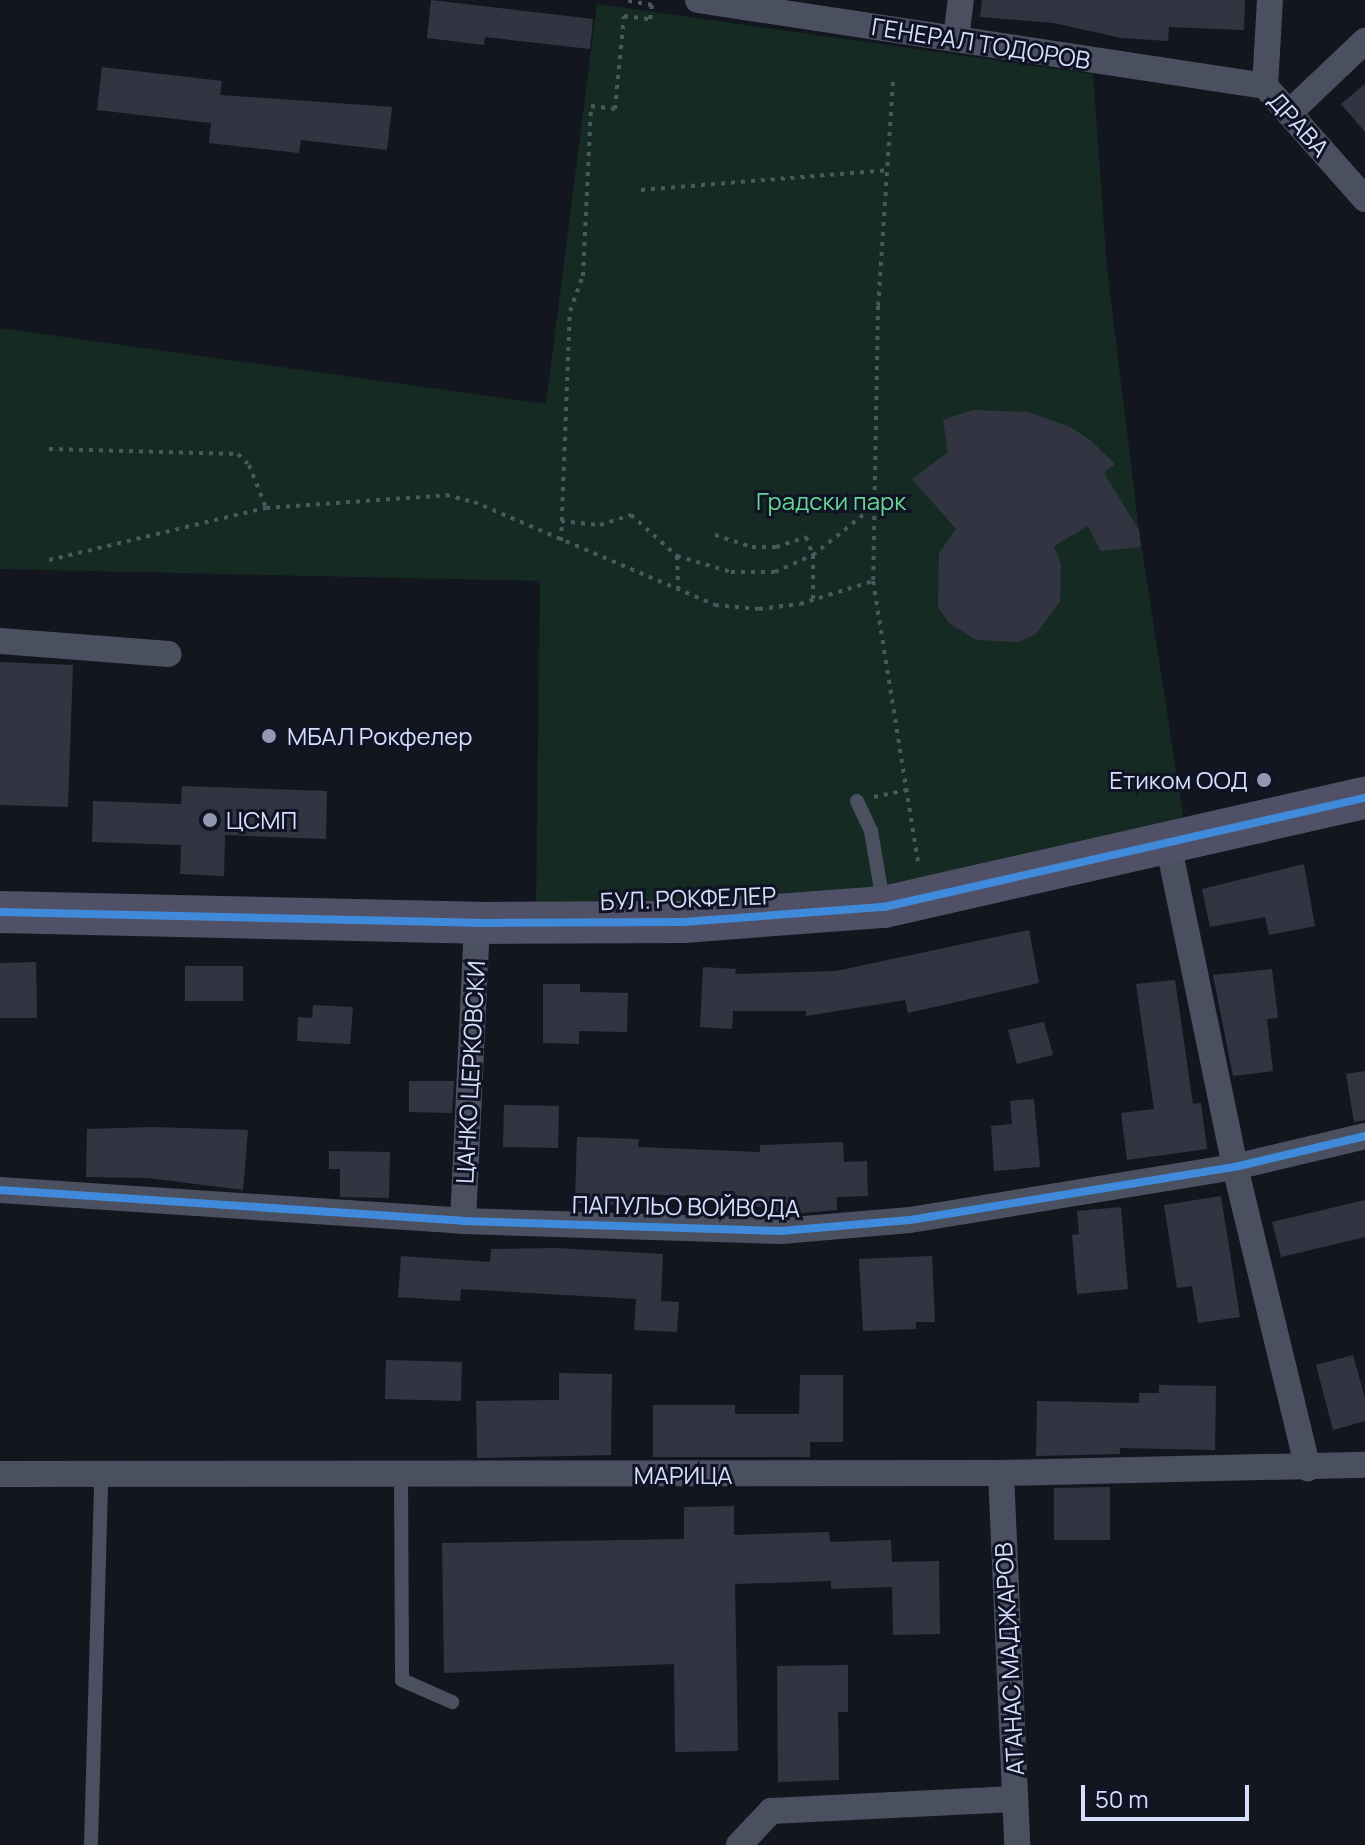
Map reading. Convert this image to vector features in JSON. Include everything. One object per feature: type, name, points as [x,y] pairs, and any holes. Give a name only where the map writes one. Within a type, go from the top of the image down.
[{"type":"main road","name":"БУЛ. РОКФЕЛЕР","points":[[0,912],[477,923],[683,922],[884,907],[1365,798]]},
{"type":"street","name":"ГЕНЕРАЛ ТОДОРОВ","points":[[698,0],[1265,86]]},
{"type":"street","points":[[956,39],[961,0]]},
{"type":"street","points":[[1265,86],[1270,0]]},
{"type":"street","points":[[1289,113],[1365,41]]},
{"type":"street","name":"ДРАВА","points":[[1265,86],[1365,199]]},
{"type":"street","points":[[0,641],[169,654]]},
{"type":"street","points":[[1168,843],[1235,1167],[1308,1468]]},
{"type":"street","name":"ЦАНКО ЦЕРКОВСКИ","points":[[463,1221],[477,923]]},
{"type":"street","name":"ПАПУЛЬО ВОЙВОДА","points":[[0,1190],[463,1221],[781,1231],[910,1220],[1235,1167],[1365,1136]]},
{"type":"street","name":"МАРИЦА","points":[[0,1474],[401,1476],[1001,1473],[1365,1465]]},
{"type":"street","name":"АТАНАС МАДЖАРОВ","points":[[1001,1473],[1017,1845]]},
{"type":"street","points":[[739,1845],[771,1811],[1015,1799]]},
{"type":"lane","points":[[857,801],[871,831],[884,907]]},
{"type":"lane","points":[[91,1845],[101,1476]]},
{"type":"lane","points":[[401,1476],[402,1680],[452,1702]]},
{"type":"path","points":[[561,541],[570,311],[583,276],[591,106],[615,109],[624,16],[650,19],[652,5],[625,0]]},
{"type":"path","points":[[893,82],[873,507],[873,581],[924,897]]},
{"type":"path","points":[[641,190],[887,170]]},
{"type":"path","points":[[49,449],[238,454],[249,465],[266,508]]},
{"type":"path","points":[[49,560],[266,508],[446,495],[474,502],[678,594],[715,605],[759,609],[813,600],[873,581]]},
{"type":"path","points":[[561,521],[600,525],[631,515],[677,556],[731,572],[775,572],[813,555],[873,507]]},
{"type":"path","points":[[715,535],[764,547],[806,537],[813,555],[813,600]]},
{"type":"path","points":[[677,556],[678,594]]},
{"type":"path","points":[[857,801],[906,790]]},
{"type":"green space","name":"Градски парк","points":[[597,4],[1093,74],[1107,268],[1139,530],[1184,823],[850,892],[536,908],[540,581],[0,569],[0,328],[546,404]]},
{"type":"building","points":[[431,0],[593,19],[590,49],[485,37],[484,45],[427,38]]},
{"type":"building","points":[[982,0],[1245,0],[1244,30],[1169,27],[1168,41],[1121,38],[1054,23],[980,17]]},
{"type":"building","points":[[102,67],[222,81],[220,95],[392,107],[387,150],[301,140],[299,153],[209,143],[211,123],[97,110]]},
{"type":"building","points":[[1365,84],[1365,132],[1341,104]]},
{"type":"building","points":[[973,410],[1028,412],[1070,427],[1090,440],[1115,464],[1104,473],[1139,530],[1141,547],[1101,551],[1088,526],[1054,546],[1061,564],[1060,602],[1035,635],[1018,642],[976,640],[949,623],[938,607],[939,553],[956,529],[912,479],[948,452],[943,420]]},
{"type":"building","points":[[0,662],[73,665],[68,807],[0,805]]},
{"type":"building","name":"ЦСМП","points":[[182,786],[327,791],[326,839],[225,835],[224,876],[180,874],[181,845],[92,842],[93,801],[181,804]]},
{"type":"building","points":[[1304,864],[1315,926],[1269,935],[1265,917],[1210,927],[1202,889]]},
{"type":"building","points":[[1029,930],[1039,983],[908,1013],[905,1000],[806,1016],[806,1011],[733,1011],[732,1029],[700,1027],[703,967],[736,969],[735,974],[836,971]]},
{"type":"building","points":[[36,962],[37,1018],[0,1018],[0,963]]},
{"type":"building","points":[[185,966],[243,966],[243,1001],[185,1001]]},
{"type":"building","points":[[1272,969],[1278,1018],[1267,1019],[1273,1071],[1233,1076],[1213,975]]},
{"type":"building","points":[[1175,980],[1193,1104],[1201,1103],[1207,1149],[1127,1160],[1121,1113],[1154,1109],[1136,984]]},
{"type":"building","points":[[543,984],[580,984],[580,992],[628,993],[627,1032],[579,1031],[579,1044],[543,1043]]},
{"type":"building","points":[[313,1005],[353,1007],[350,1044],[297,1041],[298,1017],[312,1018]]},
{"type":"building","points":[[1044,1022],[1053,1055],[1017,1064],[1008,1030]]},
{"type":"building","points":[[1365,1071],[1365,1120],[1354,1122],[1346,1074]]},
{"type":"building","points":[[409,1081],[454,1081],[452,1113],[409,1112]]},
{"type":"building","points":[[1034,1099],[1040,1167],[994,1171],[991,1126],[1012,1124],[1010,1101]]},
{"type":"building","points":[[504,1105],[559,1106],[558,1148],[503,1147]]},
{"type":"building","points":[[152,1127],[248,1130],[243,1190],[148,1178],[86,1177],[87,1129]]},
{"type":"building","points":[[577,1137],[639,1139],[638,1147],[760,1152],[760,1145],[843,1142],[844,1162],[867,1161],[868,1196],[837,1197],[837,1210],[781,1215],[762,1214],[762,1207],[716,1205],[716,1197],[636,1194],[636,1206],[575,1203]]},
{"type":"building","points":[[329,1151],[390,1152],[389,1198],[340,1197],[340,1169],[329,1169]]},
{"type":"building","points":[[1221,1196],[1240,1317],[1198,1323],[1192,1286],[1177,1288],[1164,1205]]},
{"type":"building","points":[[1365,1200],[1365,1237],[1281,1257],[1272,1222]]},
{"type":"building","points":[[1121,1207],[1128,1289],[1077,1294],[1072,1235],[1079,1234],[1077,1211]]},
{"type":"building","points":[[556,1248],[663,1254],[661,1301],[679,1302],[677,1332],[634,1330],[636,1299],[461,1289],[460,1301],[398,1297],[401,1256],[490,1262],[491,1249]]},
{"type":"building","points":[[932,1256],[935,1322],[916,1322],[916,1329],[863,1331],[859,1259]]},
{"type":"building","points":[[1353,1355],[1365,1398],[1365,1421],[1333,1430],[1316,1365]]},
{"type":"building","points":[[386,1360],[462,1362],[461,1401],[385,1399]]},
{"type":"building","points":[[559,1373],[612,1374],[611,1455],[477,1458],[476,1401],[559,1400]]},
{"type":"building","points":[[800,1375],[843,1375],[843,1442],[810,1442],[810,1457],[653,1457],[653,1405],[735,1405],[735,1414],[799,1414]]},
{"type":"building","points":[[1159,1385],[1216,1386],[1215,1450],[1120,1448],[1120,1454],[1036,1456],[1037,1401],[1139,1403],[1139,1393],[1159,1393]]},
{"type":"building","points":[[1110,1487],[1110,1540],[1054,1540],[1054,1488]]},
{"type":"building","points":[[734,1506],[734,1535],[829,1532],[830,1542],[891,1540],[892,1562],[939,1561],[940,1634],[893,1635],[892,1587],[831,1589],[831,1581],[735,1584],[738,1751],[675,1752],[674,1664],[444,1673],[442,1543],[684,1539],[684,1507]]},
{"type":"building","points":[[848,1665],[848,1712],[838,1712],[839,1780],[778,1782],[777,1666]]},
{"type":"cycle path","points":[[0,912],[477,923],[683,922],[884,907],[1365,798]]},
{"type":"cycle path","points":[[0,1190],[463,1221],[781,1231],[910,1220],[1235,1167],[1365,1136]]},
{"type":"place","name":"МБАЛ Рокфелер","points":[[269,736]]},
{"type":"place","name":"Етиком ООД","points":[[1264,780]]},
{"type":"place","name":"ЦСМП","points":[[210,820]]}]
